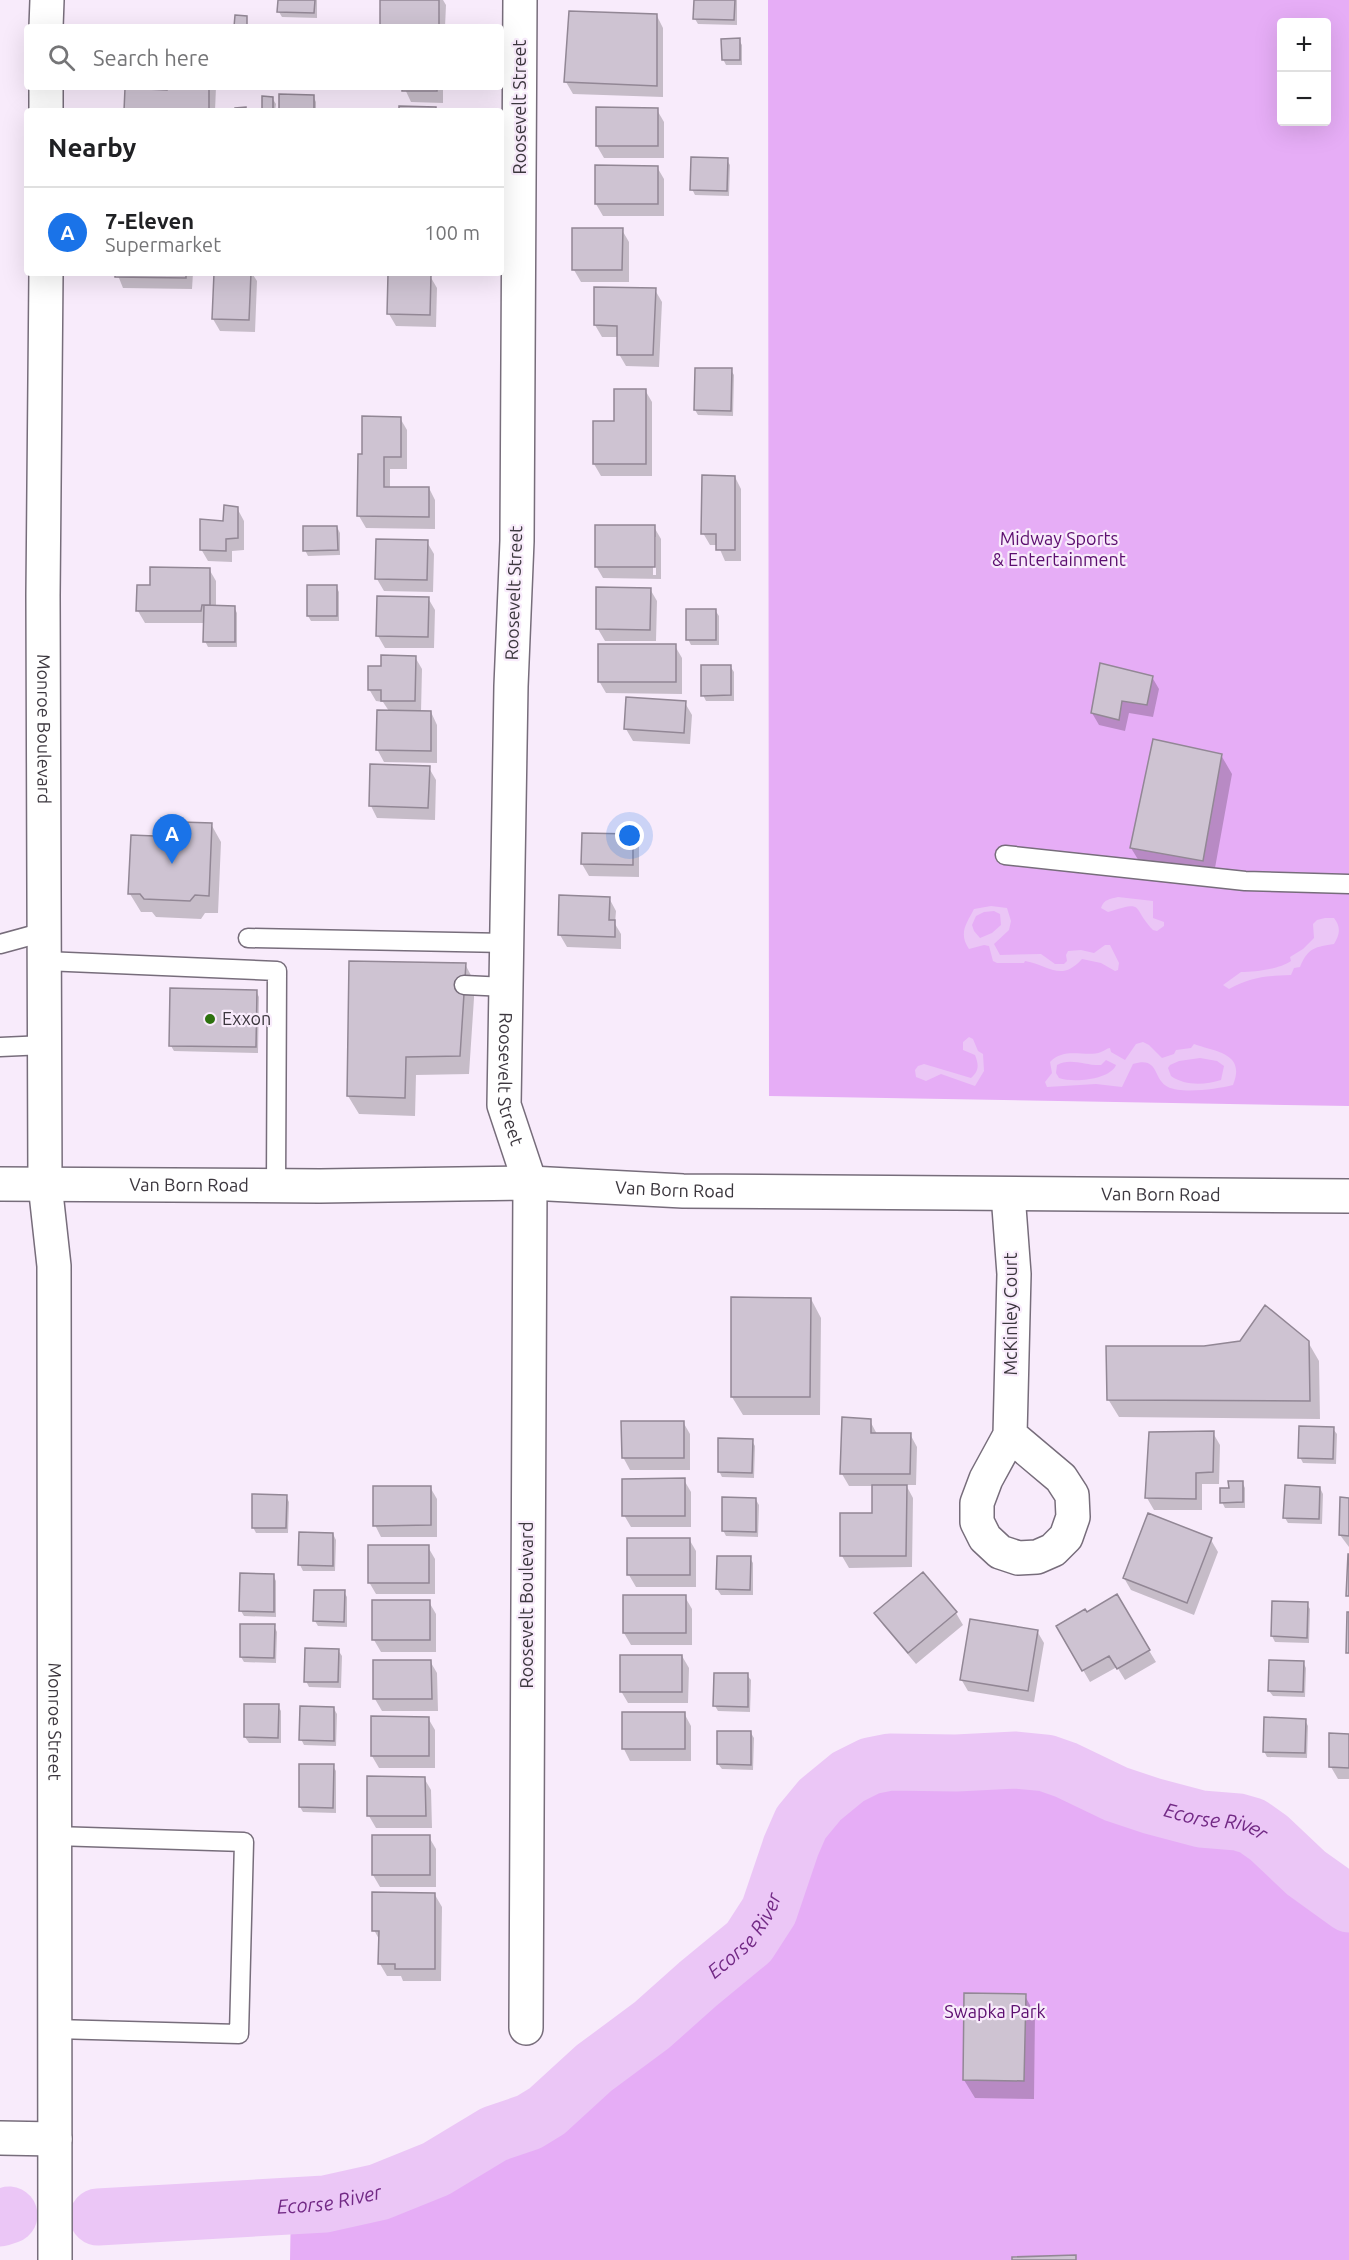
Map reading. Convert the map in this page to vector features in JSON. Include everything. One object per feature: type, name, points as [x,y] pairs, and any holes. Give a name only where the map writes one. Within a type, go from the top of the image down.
[{"type":"street","points":[[46,0],[46,24]]},
{"type":"street","name":"Roosevelt Street","points":[[520,0],[517,541],[511,686],[504,1105],[530,1183]]},
{"type":"street","points":[[46,90],[46,108]]},
{"type":"street","name":"Monroe Boulevard","points":[[45,276],[43,595],[45,1184]]},
{"type":"street","name":"Van Born Road","points":[[0,1184],[276,1186],[530,1183],[683,1191],[1349,1196]]},
{"type":"street","name":"Roosevelt Boulevard","points":[[526,2028],[530,1183]]},
{"type":"street","name":"Monroe Street","points":[[45,1184],[54,1266],[55,2260]]},
{"type":"street","name":"McKinley Court","points":[[1008,1194],[1014,1274],[1010,1435]]},
{"type":"street","points":[[0,2138],[56,2139]]},
{"type":"lane","points":[[1005,855],[1245,881],[1349,884]]},
{"type":"lane","points":[[248,938],[506,943]]},
{"type":"lane","points":[[0,944],[45,946],[277,971],[276,1186]]},
{"type":"lane","points":[[464,985],[506,987]]},
{"type":"lane","points":[[0,1047],[45,1045]]},
{"type":"lane","points":[[55,1836],[244,1842],[240,2034],[55,2029]]},
{"type":"green space","name":"Midway Sports & Entertainment","points":[[768,0],[1349,0],[1349,1106],[769,1096]]},
{"type":"green space","name":"Swapka Park","points":[[1016,1760],[1046,1763],[1116,1794],[1152,1806],[1201,1819],[1238,1822],[1252,1826],[1269,1838],[1306,1873],[1349,1904],[1349,2260],[290,2260],[291,2206],[325,2204],[379,2192],[436,2169],[494,2134],[529,2122],[547,2111],[594,2068],[652,2025],[749,1942],[769,1911],[801,1823],[820,1800],[848,1777],[870,1766],[890,1762],[955,1763]]},
{"type":"shaded area","points":[[1118,897],[1153,901],[1153,918],[1164,922],[1164,926],[1157,931],[1153,930],[1133,906],[1108,912],[1101,908],[1106,901]]},
{"type":"shaded area","points":[[991,906],[1007,908],[1011,921],[1009,930],[994,944],[1000,955],[1041,954],[1055,964],[1064,964],[1067,961],[1068,951],[1081,950],[1094,953],[1105,945],[1110,945],[1119,963],[1118,970],[1115,971],[1101,963],[1082,959],[1075,966],[1062,971],[1055,971],[1025,961],[1024,963],[997,963],[993,961],[989,946],[969,949],[966,943],[965,928],[974,909]],"holes":[[[994,911],[1000,914],[1001,925],[992,933],[980,938],[972,925],[976,916]]]},
{"type":"shaded area","points":[[1325,918],[1334,918],[1338,924],[1338,934],[1334,944],[1313,949],[1306,955],[1300,967],[1294,968],[1291,975],[1259,978],[1229,989],[1223,985],[1241,972],[1274,968],[1291,961],[1290,957],[1314,938],[1313,924]]},
{"type":"shaded area","points":[[969,1037],[973,1039],[978,1051],[983,1054],[984,1071],[975,1086],[941,1074],[926,1081],[916,1077],[915,1070],[924,1064],[971,1078],[976,1073],[978,1065],[975,1055],[963,1050],[963,1042]]},
{"type":"shaded area","points":[[1143,1042],[1149,1045],[1162,1058],[1174,1054],[1176,1050],[1191,1048],[1194,1044],[1219,1052],[1232,1060],[1235,1066],[1236,1074],[1233,1085],[1200,1090],[1174,1089],[1163,1083],[1152,1066],[1142,1062],[1133,1064],[1122,1087],[1096,1084],[1047,1087],[1045,1082],[1052,1073],[1050,1062],[1056,1057],[1069,1053],[1101,1052],[1110,1048],[1111,1052],[1125,1060],[1136,1044]],"holes":[[[1200,1058],[1217,1061],[1224,1066],[1221,1080],[1195,1084],[1182,1082],[1171,1076],[1168,1068],[1170,1065],[1179,1061]],[[1106,1060],[1116,1065],[1107,1074],[1099,1077],[1082,1080],[1065,1079],[1059,1078],[1056,1073],[1057,1065],[1062,1063],[1101,1065]]]},
{"type":"building","points":[[278,0],[315,0],[314,13],[277,12]]},
{"type":"building","points":[[380,0],[439,0],[439,24],[380,24]]},
{"type":"building","points":[[694,0],[735,0],[734,20],[693,19]]},
{"type":"building","points":[[569,11],[657,14],[657,86],[564,82]]},
{"type":"building","points":[[235,15],[247,16],[247,24],[234,24]]},
{"type":"building","points":[[740,38],[740,60],[722,60],[721,39]]},
{"type":"building","points":[[125,90],[209,90],[209,108],[124,108]]},
{"type":"building","points":[[402,90],[437,90],[437,91]]},
{"type":"building","points":[[279,94],[314,95],[314,108],[279,108]]},
{"type":"building","points":[[262,96],[273,97],[273,108],[262,108]]},
{"type":"building","points":[[399,106],[436,107],[436,108],[399,108]]},
{"type":"building","points":[[596,107],[658,108],[658,146],[596,146]]},
{"type":"building","points":[[691,157],[728,158],[727,191],[690,190]]},
{"type":"building","points":[[595,165],[658,166],[658,204],[595,204]]},
{"type":"building","points":[[572,228],[623,228],[622,270],[572,270]]},
{"type":"building","points":[[186,276],[186,278],[115,277]]},
{"type":"building","points":[[214,276],[251,276],[249,320],[212,319]]},
{"type":"building","points":[[388,276],[431,276],[430,315],[387,314]]},
{"type":"building","points":[[594,287],[656,288],[653,355],[617,355],[617,326],[594,325]]},
{"type":"building","points":[[695,368],[732,368],[731,411],[694,410]]},
{"type":"building","points":[[614,389],[646,389],[646,464],[593,464],[593,421],[614,421]]},
{"type":"building","points":[[362,416],[401,417],[401,457],[384,457],[384,487],[429,487],[429,517],[357,516],[358,454],[362,454]]},
{"type":"building","points":[[702,475],[735,476],[735,550],[716,550],[716,534],[701,534]]},
{"type":"building","points":[[224,505],[238,507],[238,538],[226,539],[226,551],[200,550],[200,519],[223,521]]},
{"type":"building","points":[[595,525],[655,525],[655,567],[595,567]]},
{"type":"building","points":[[303,526],[337,526],[338,550],[303,551]]},
{"type":"building","points":[[376,539],[428,540],[427,580],[375,579]]},
{"type":"building","points":[[150,567],[210,568],[210,605],[202,605],[201,611],[136,611],[137,585],[150,585]]},
{"type":"building","points":[[307,585],[337,585],[337,616],[307,616]]},
{"type":"building","points":[[596,587],[651,588],[650,630],[596,629]]},
{"type":"building","points":[[377,596],[429,597],[428,637],[376,636]]},
{"type":"building","points":[[204,605],[235,606],[235,642],[203,642]]},
{"type":"building","points":[[686,609],[716,609],[716,640],[686,640]]},
{"type":"building","points":[[598,644],[676,644],[676,682],[598,682]]},
{"type":"building","points":[[381,655],[416,656],[415,701],[381,701],[381,690],[368,690],[368,666],[381,666]]},
{"type":"building","points":[[1100,663],[1153,676],[1147,705],[1122,701],[1119,720],[1091,713]]},
{"type":"building","points":[[701,665],[731,665],[731,695],[701,696]]},
{"type":"building","points":[[626,697],[686,701],[684,733],[624,729]]},
{"type":"building","points":[[377,710],[431,711],[431,751],[376,750]]},
{"type":"building","points":[[1153,739],[1222,754],[1203,861],[1130,848]]},
{"type":"building","points":[[370,764],[430,766],[428,808],[369,806]]},
{"type":"building","points":[[181,822],[212,823],[209,896],[195,895],[190,901],[144,899],[140,894],[128,894],[131,835],[180,837]]},
{"type":"building","points":[[582,833],[633,834],[633,865],[581,864]]},
{"type":"building","points":[[559,895],[610,897],[609,920],[615,920],[615,937],[558,935]]},
{"type":"building","points":[[349,961],[466,963],[460,1056],[406,1057],[405,1098],[347,1096]]},
{"type":"building","points":[[170,988],[257,990],[256,1047],[169,1046]]},
{"type":"building","points":[[731,1297],[811,1298],[810,1397],[731,1397]]},
{"type":"building","points":[[1265,1305],[1309,1341],[1310,1401],[1107,1400],[1106,1346],[1204,1346],[1240,1341]]},
{"type":"building","points":[[842,1417],[871,1419],[871,1433],[911,1433],[910,1474],[840,1474]]},
{"type":"building","points":[[621,1421],[684,1421],[684,1458],[622,1458]]},
{"type":"building","points":[[1299,1426],[1334,1427],[1333,1459],[1298,1458]]},
{"type":"building","points":[[1214,1431],[1213,1472],[1196,1473],[1196,1499],[1145,1498],[1149,1432]]},
{"type":"building","points":[[718,1438],[753,1439],[752,1473],[718,1472]]},
{"type":"building","points":[[685,1478],[685,1516],[622,1516],[622,1479]]},
{"type":"building","points":[[1228,1481],[1243,1481],[1243,1502],[1220,1503],[1220,1488],[1229,1488]]},
{"type":"building","points":[[872,1485],[907,1485],[906,1556],[840,1556],[840,1513],[872,1513]]},
{"type":"building","points":[[1285,1485],[1320,1487],[1319,1519],[1283,1518]]},
{"type":"building","points":[[373,1486],[431,1486],[431,1525],[373,1526]]},
{"type":"building","points":[[252,1494],[287,1495],[286,1528],[252,1528]]},
{"type":"building","points":[[722,1497],[756,1498],[756,1532],[722,1531]]},
{"type":"building","points":[[1340,1497],[1349,1498],[1349,1536],[1339,1535]]},
{"type":"building","points":[[1148,1513],[1212,1538],[1187,1603],[1123,1578]]},
{"type":"building","points":[[299,1532],[333,1533],[333,1566],[298,1565]]},
{"type":"building","points":[[627,1538],[690,1538],[690,1575],[627,1575]]},
{"type":"building","points":[[368,1545],[429,1545],[429,1583],[368,1583]]},
{"type":"building","points":[[1348,1554],[1349,1596],[1346,1596]]},
{"type":"building","points":[[717,1556],[751,1556],[750,1590],[716,1589]]},
{"type":"building","points":[[923,1572],[957,1612],[908,1653],[874,1613]]},
{"type":"building","points":[[240,1573],[274,1574],[274,1612],[239,1611]]},
{"type":"building","points":[[314,1590],[345,1590],[344,1622],[313,1621]]},
{"type":"building","points":[[1117,1594],[1150,1650],[1117,1669],[1109,1656],[1082,1671],[1056,1626],[1085,1609],[1087,1612]]},
{"type":"building","points":[[623,1595],[686,1595],[686,1633],[623,1633]]},
{"type":"building","points":[[372,1600],[430,1600],[430,1640],[372,1640]]},
{"type":"building","points":[[1272,1601],[1308,1602],[1307,1638],[1271,1636]]},
{"type":"building","points":[[1347,1612],[1349,1612],[1349,1653],[1346,1653]]},
{"type":"building","points":[[970,1619],[1038,1630],[1028,1691],[960,1680]]},
{"type":"building","points":[[240,1624],[275,1624],[274,1658],[240,1657]]},
{"type":"building","points":[[305,1648],[339,1649],[338,1682],[304,1682]]},
{"type":"building","points":[[620,1655],[682,1655],[682,1692],[620,1692]]},
{"type":"building","points":[[373,1660],[431,1660],[432,1699],[373,1699]]},
{"type":"building","points":[[1269,1660],[1304,1661],[1303,1692],[1268,1691]]},
{"type":"building","points":[[714,1673],[748,1673],[748,1707],[713,1706]]},
{"type":"building","points":[[244,1704],[279,1704],[278,1738],[244,1737]]},
{"type":"building","points":[[300,1706],[334,1707],[334,1741],[299,1740]]},
{"type":"building","points":[[622,1712],[685,1712],[685,1749],[622,1749]]},
{"type":"building","points":[[371,1716],[429,1717],[429,1756],[371,1756]]},
{"type":"building","points":[[1264,1717],[1306,1719],[1305,1753],[1263,1752]]},
{"type":"building","points":[[717,1731],[751,1731],[751,1765],[717,1764]]},
{"type":"building","points":[[1329,1733],[1349,1734],[1349,1768],[1329,1767]]},
{"type":"building","points":[[299,1764],[334,1764],[333,1808],[299,1807]]},
{"type":"building","points":[[367,1776],[425,1777],[426,1816],[367,1816]]},
{"type":"building","points":[[372,1835],[430,1835],[430,1875],[372,1875]]},
{"type":"building","points":[[372,1892],[435,1893],[435,1969],[395,1969],[395,1964],[378,1964],[379,1931],[372,1931]]},
{"type":"building","points":[[964,1993],[1026,1994],[1024,2081],[963,2080]]},
{"type":"building","points":[[1076,2255],[1076,2260],[1012,2260],[1012,2257]]},
{"type":"waterway","name":"Ecorse River","points":[[98,2217],[325,2204],[379,2192],[436,2169],[494,2134],[529,2122],[547,2111],[594,2068],[652,2025],[749,1942],[769,1911],[801,1823],[820,1800],[848,1777],[870,1766],[890,1762],[956,1763],[1016,1760],[1046,1763],[1116,1794],[1152,1806],[1201,1819],[1238,1822],[1252,1826],[1269,1838],[1306,1873],[1349,1904]]},
{"type":"waterway","name":"Ecorse River","points":[[0,2218],[9,2215]]},
{"type":"place","name":"7-Eleven","points":[[172,864]]},
{"type":"place","name":"Exxon","points":[[210,1019]]}]
